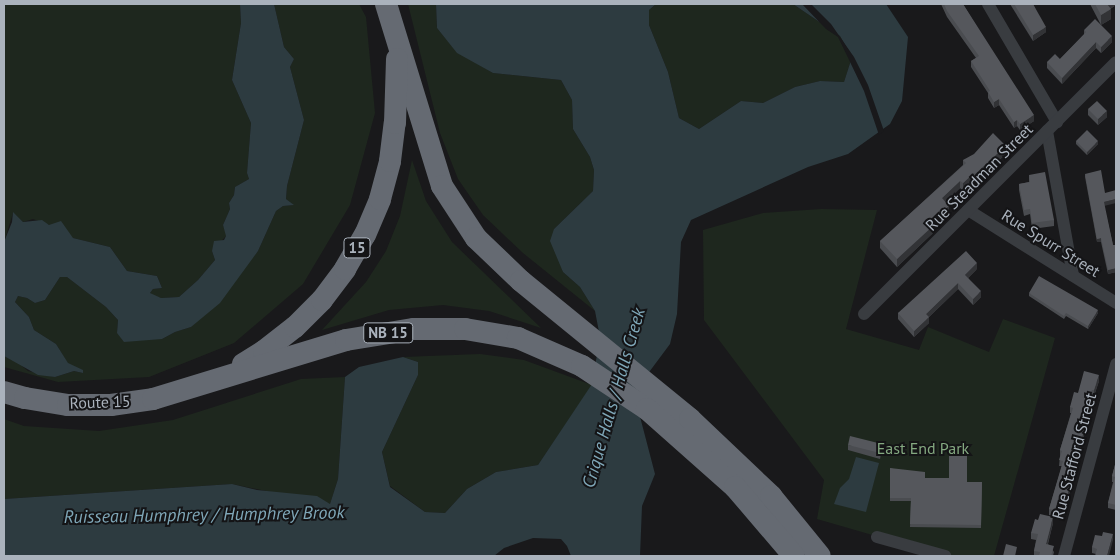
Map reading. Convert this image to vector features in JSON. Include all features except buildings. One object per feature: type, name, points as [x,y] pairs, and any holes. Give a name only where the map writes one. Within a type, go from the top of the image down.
[{"type":"highway","name":"NB 15","points":[[386,4],[398,37],[423,131],[442,186],[476,238],[521,281],[591,338],[735,486],[794,556]]},
{"type":"highway","name":"15","points":[[195,387],[231,372],[272,346],[295,327],[322,300],[346,269],[372,217],[390,162],[396,123],[398,37]]},
{"type":"highway","name":"NB 15","points":[[195,387],[346,340],[414,329],[465,329],[518,338],[582,366],[690,419],[771,496],[820,556]]},
{"type":"highway","name":"Route 15","points":[[4,392],[25,398],[68,405],[111,405],[153,399],[195,387]]},
{"type":"street","points":[[988,4],[1057,122]]},
{"type":"street","name":"Rue Steadman Street","points":[[864,314],[1116,62]]},
{"type":"street","points":[[1047,132],[1073,276]]},
{"type":"street","name":"Rue Spurr Street","points":[[968,210],[1116,303]]},
{"type":"street","name":"Rue Stafford Street","points":[[1064,556],[1116,364]]},
{"type":"street","points":[[877,537],[945,556]]},
{"type":"green space","points":[[4,4],[240,4],[241,23],[232,80],[251,123],[247,173],[249,179],[235,187],[234,195],[229,203],[230,209],[223,225],[227,235],[212,251],[215,260],[198,280],[179,297],[161,298],[153,296],[150,293],[153,289],[162,288],[157,276],[127,271],[110,247],[73,238],[33,219],[23,222],[13,213],[4,242]]},
{"type":"green space","points":[[274,4],[359,4],[366,17],[375,113],[350,205],[303,284],[234,343],[149,377],[58,382],[4,367],[4,356],[17,362],[28,371],[55,377],[74,371],[83,373],[82,370],[68,364],[56,344],[34,330],[29,317],[15,302],[18,296],[27,298],[35,303],[45,300],[60,277],[67,277],[106,307],[118,320],[117,333],[162,339],[191,327],[258,251],[276,211],[283,206],[293,205],[286,199],[287,186],[304,120],[290,67],[294,59],[284,47]]},
{"type":"green space","points":[[408,4],[436,4],[437,28],[457,52],[493,73],[561,80],[572,100],[573,129],[590,157],[594,170],[593,191],[554,229],[563,272],[580,287],[595,311],[523,253],[483,215],[458,179],[440,133]]},
{"type":"green space","points":[[656,4],[793,4],[840,36],[852,57],[844,82],[820,81],[795,87],[763,103],[741,101],[699,129],[679,118],[668,72],[649,25],[649,10]]},
{"type":"green space","points":[[412,160],[426,201],[452,242],[541,328],[489,311],[443,305],[389,310],[322,330],[366,282],[386,251],[400,216]]},
{"type":"green space","name":"East End Park","points":[[821,209],[877,210],[846,329],[919,350],[928,327],[989,352],[1003,319],[1055,338],[994,556],[945,556],[817,519],[824,480],[704,320],[703,230],[763,213]]},
{"type":"green space","points":[[480,354],[524,360],[592,385],[538,465],[496,472],[467,489],[445,513],[425,512],[390,486],[382,452],[418,375],[418,362],[403,357]]},
{"type":"green space","points":[[345,377],[338,479],[330,504],[232,484],[4,499],[4,419],[24,426],[99,431],[173,420],[301,379]]},
{"type":"water","points":[[240,4],[274,4],[284,47],[294,59],[290,67],[304,120],[287,186],[286,199],[294,205],[283,206],[276,211],[258,251],[220,303],[191,327],[162,339],[124,342],[117,333],[118,320],[106,307],[67,277],[60,277],[45,300],[35,303],[27,298],[18,296],[15,302],[29,317],[34,330],[56,344],[68,363],[83,370],[83,373],[74,371],[55,377],[38,375],[4,356],[4,242],[12,222],[13,212],[23,222],[42,220],[49,225],[61,221],[73,238],[110,247],[127,271],[157,276],[162,288],[153,289],[150,293],[161,298],[179,297],[198,280],[215,260],[212,251],[214,241],[224,240],[226,236],[223,225],[230,209],[229,203],[234,195],[235,187],[249,179],[247,173],[251,123],[232,80],[241,23]]},
{"type":"water","points":[[436,4],[656,4],[649,10],[649,25],[668,72],[679,118],[699,129],[741,101],[763,103],[795,87],[820,81],[844,82],[852,57],[840,36],[793,4],[886,4],[908,37],[902,101],[890,124],[848,154],[808,167],[691,220],[681,242],[677,314],[670,344],[638,387],[638,409],[655,474],[642,506],[640,556],[571,556],[567,546],[561,539],[533,538],[504,548],[494,556],[4,556],[4,499],[232,484],[257,490],[317,496],[330,504],[338,479],[345,377],[359,367],[403,357],[418,362],[418,375],[382,452],[390,487],[425,512],[445,513],[467,489],[496,472],[538,465],[592,384],[600,337],[595,311],[580,287],[563,272],[550,241],[554,229],[593,191],[594,170],[590,157],[573,129],[572,100],[561,80],[493,73],[457,53],[437,28]]},
{"type":"water","points":[[856,457],[879,463],[866,512],[834,504],[840,488],[849,479]]},
{"type":"pier","points":[[802,4],[811,4],[831,24],[854,57],[868,85],[884,131],[879,135],[864,91],[838,37],[826,29]]},
{"type":"water label","name":"Crique Halls / Halls Creek","points":[[614,398]]},
{"type":"water label","name":"Ruisseau Humphrey / Humphrey Brook","points":[[204,515]]}]
